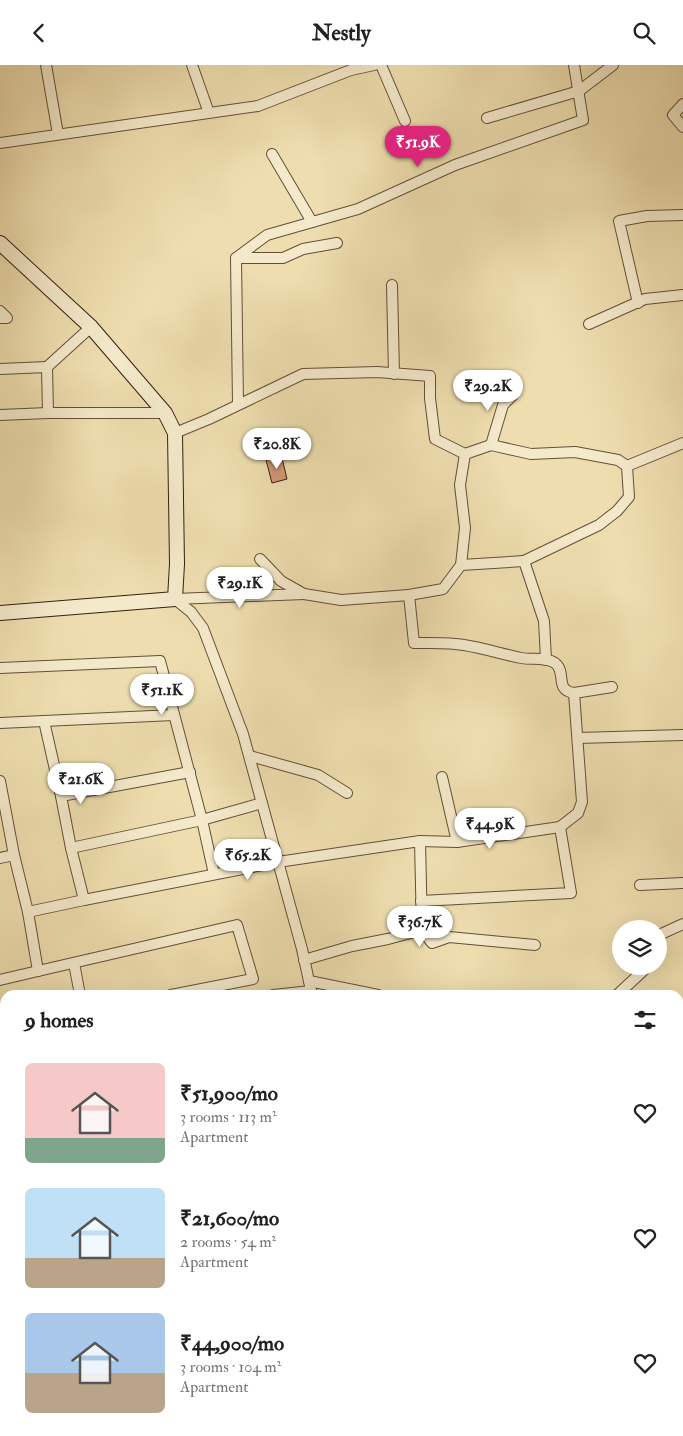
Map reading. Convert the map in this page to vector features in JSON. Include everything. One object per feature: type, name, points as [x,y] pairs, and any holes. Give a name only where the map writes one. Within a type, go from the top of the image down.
[{"type":"street","points":[[46,65],[58,134]]},
{"type":"street","points":[[192,65],[209,113]]},
{"type":"street","points":[[0,143],[258,106],[350,68],[374,65]]},
{"type":"street","points":[[381,65],[405,121]]},
{"type":"street","points":[[236,258],[267,235],[358,209],[456,165],[583,121],[574,65]]},
{"type":"street","points":[[487,118],[579,91],[613,65]]},
{"type":"street","points":[[683,105],[673,115],[683,127]]},
{"type":"street","points":[[272,154],[312,222]]},
{"type":"street","points":[[638,303],[619,221],[683,215]]},
{"type":"street","points":[[0,243],[91,327],[165,413],[175,433],[175,599]]},
{"type":"street","points":[[236,258],[283,258],[303,249],[337,243]]},
{"type":"street","points":[[236,258],[238,404]]},
{"type":"street","points":[[392,285],[394,374]]},
{"type":"street","points":[[589,324],[645,299],[683,295]]},
{"type":"street","points":[[0,311],[7,318],[0,318]]},
{"type":"street","points":[[0,369],[47,367],[91,327]]},
{"type":"street","points":[[47,367],[48,413]]},
{"type":"street","points":[[175,433],[209,419],[303,374],[377,372],[430,376],[430,398],[436,439],[465,454],[491,445],[531,454],[575,453],[618,460],[627,466]]},
{"type":"street","points":[[491,445],[504,405],[513,395]]},
{"type":"street","points":[[0,415],[165,413]]},
{"type":"street","points":[[627,466],[683,443]]},
{"type":"street","points":[[0,613],[175,599],[304,594],[341,600],[409,595],[443,589],[461,565],[464,528],[460,485],[465,454]]},
{"type":"street","points":[[461,565],[524,561],[599,525],[617,511],[629,497],[627,466]]},
{"type":"street","points":[[260,559],[281,581],[304,594]]},
{"type":"street","points":[[524,561],[544,621],[546,660]]},
{"type":"street","points":[[409,595],[414,643],[464,645],[523,658],[546,660],[558,667],[565,689],[569,692],[574,693],[612,687]]},
{"type":"street","points":[[175,599],[191,612],[203,628],[244,734],[311,989]]},
{"type":"street","points":[[0,668],[160,661],[190,772],[214,875]]},
{"type":"street","points":[[28,913],[84,900],[278,862],[420,841],[457,843],[560,827],[578,813],[582,802],[574,693]]},
{"type":"street","points":[[0,723],[174,715]]},
{"type":"street","points":[[44,721],[84,900]]},
{"type":"street","points":[[578,738],[683,735]]},
{"type":"street","points":[[250,756],[318,775],[348,793]]},
{"type":"street","points":[[61,796],[190,772]]},
{"type":"street","points":[[442,777],[457,843]]},
{"type":"street","points":[[0,781],[2,800],[28,913],[38,971]]},
{"type":"street","points":[[71,848],[202,820],[262,803]]},
{"type":"street","points":[[421,901],[570,893],[560,827]]},
{"type":"street","points":[[420,841],[422,930],[432,943],[449,937],[535,945]]},
{"type":"street","points":[[0,858],[14,855]]},
{"type":"street","points":[[640,885],[683,883]]},
{"type":"street","points":[[667,931],[683,924]]},
{"type":"street","points":[[0,980],[237,925],[253,979],[197,990]]},
{"type":"street","points":[[304,960],[352,946],[422,930]]},
{"type":"street","points":[[74,963],[79,990]]},
{"type":"street","points":[[622,990],[639,975]]},
{"type":"building","points":[[277,457],[278,459],[282,458],[287,479],[272,483],[266,460]]}]
